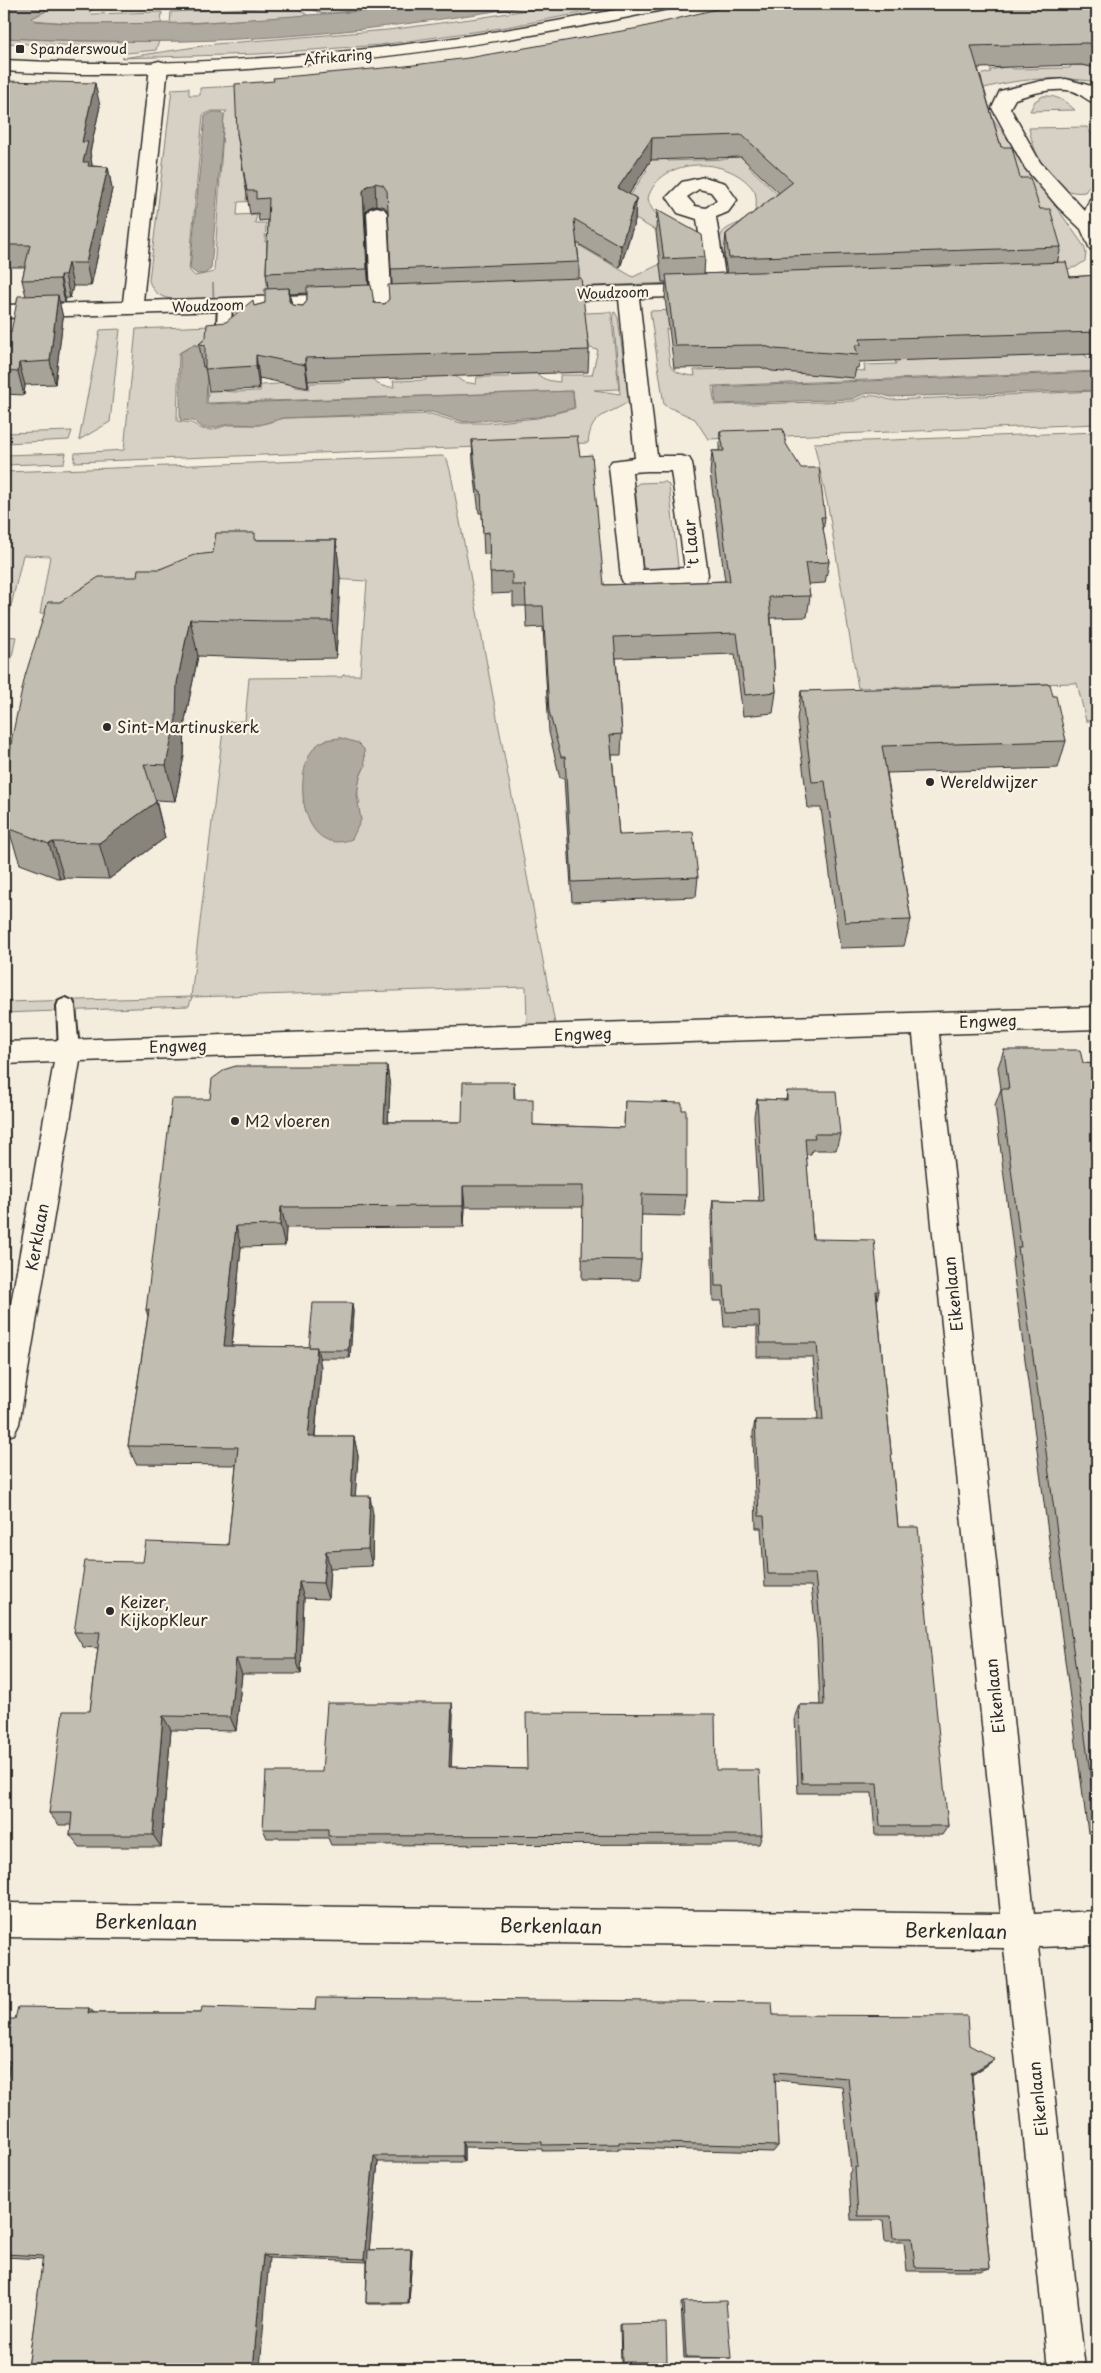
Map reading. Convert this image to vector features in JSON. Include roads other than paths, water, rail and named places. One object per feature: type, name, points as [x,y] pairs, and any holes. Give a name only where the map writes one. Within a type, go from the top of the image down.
[{"type":"street","name":"Afrikaring","points":[[4,66],[159,67],[296,60],[427,48],[528,32],[668,4]]},
{"type":"street","points":[[132,309],[159,67]]},
{"type":"street","points":[[1094,236],[1032,164],[1001,108],[1007,95],[1048,84],[1074,87],[1092,92],[1097,98]]},
{"type":"street","points":[[1094,236],[1097,203]]},
{"type":"street","points":[[377,213],[381,307]]},
{"type":"street","name":"Woudzoom","points":[[529,295],[726,289],[706,214]]},
{"type":"street","points":[[628,292],[647,464]]},
{"type":"street","name":"Woudzoom","points":[[4,312],[225,305],[302,310],[381,307],[450,298]]},
{"type":"street","name":"'t Laar","points":[[647,464],[681,464],[697,575],[632,578],[620,466],[647,464]]},
{"type":"street","name":"Engweg","points":[[4,1053],[1097,1018]]},
{"type":"street","name":"Eikenlaan","points":[[925,1023],[1019,1931],[1068,2369]]},
{"type":"street","name":"Kerklaan","points":[[4,1424],[69,1050]]},
{"type":"street","name":"Berkenlaan","points":[[4,1920],[1019,1931],[1097,1928]]},
{"type":"lane","points":[[224,326],[225,305]]},
{"type":"lane","points":[[66,1006],[69,1050]]},
{"type":"place","name":"Spanderswoud","points":[[20,49]]},
{"type":"place","name":"Sint-Martinuskerk","points":[[107,727]]},
{"type":"place","name":"Wereldwijzer","points":[[930,782]]},
{"type":"place","name":"M2 vloeren","points":[[235,1121]]},
{"type":"place","name":"Keizer, KijkopKleur","points":[[110,1611]]}]
